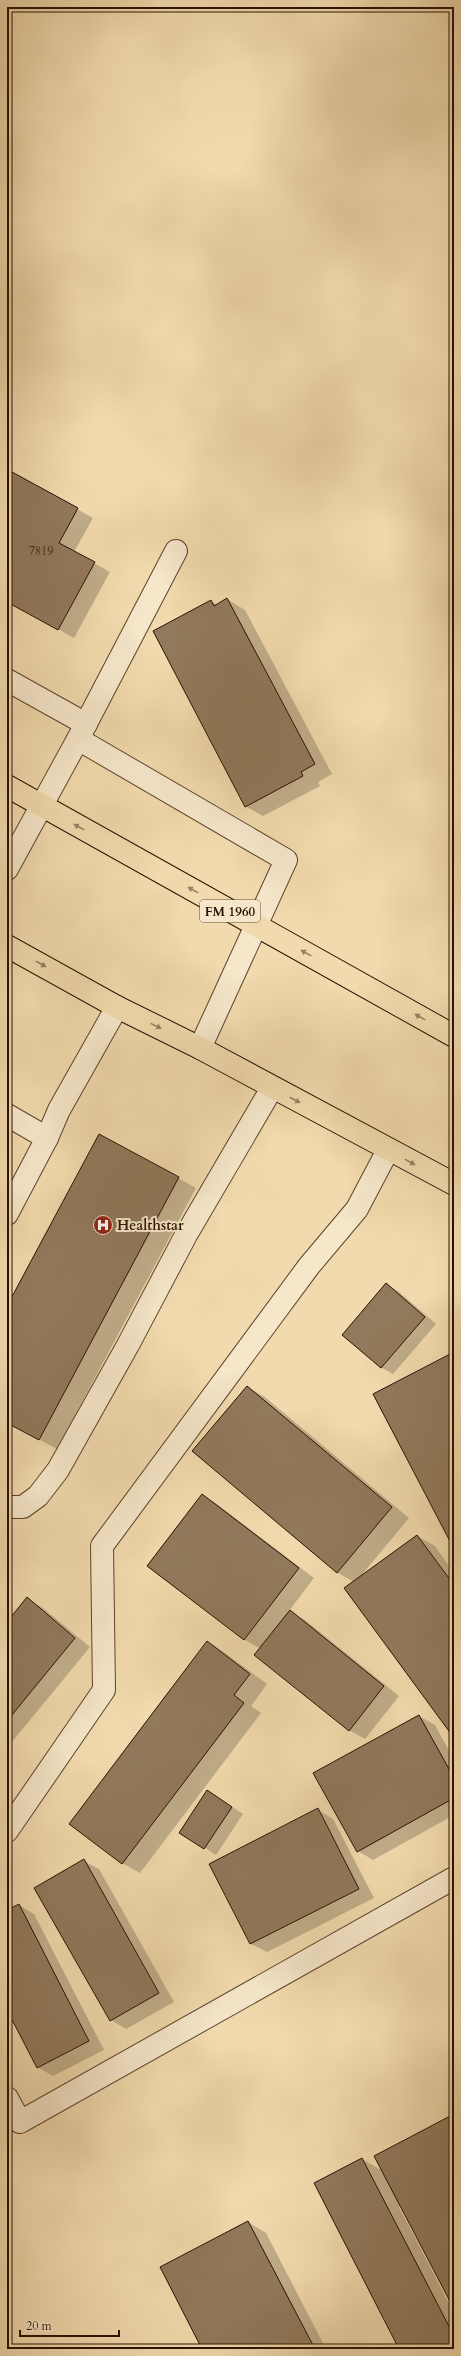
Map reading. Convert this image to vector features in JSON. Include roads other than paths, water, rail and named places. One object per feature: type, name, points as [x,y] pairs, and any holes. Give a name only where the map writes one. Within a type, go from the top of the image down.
[{"type":"main road","name":"FM 1960","points":[[7,786],[454,1036]]},
{"type":"main road","points":[[7,946],[117,1007],[200,1048],[272,1088],[454,1184]]},
{"type":"lane","points":[[7,869],[82,732],[176,551]]},
{"type":"lane","points":[[7,680],[82,732],[286,860],[200,1048]]},
{"type":"lane","points":[[7,1214],[47,1138],[59,1110],[117,1007]]},
{"type":"lane","points":[[7,1507],[23,1507],[38,1496],[58,1470],[128,1345],[186,1235],[272,1088]]},
{"type":"lane","points":[[7,1115],[47,1138]]},
{"type":"lane","points":[[7,1831],[104,1690],[102,1546],[309,1266],[357,1209],[388,1150]]},
{"type":"lane","points":[[7,2098],[20,2122],[454,1878]]},
{"type":"place","name":"Healthstar","points":[[103,1225]]}]
